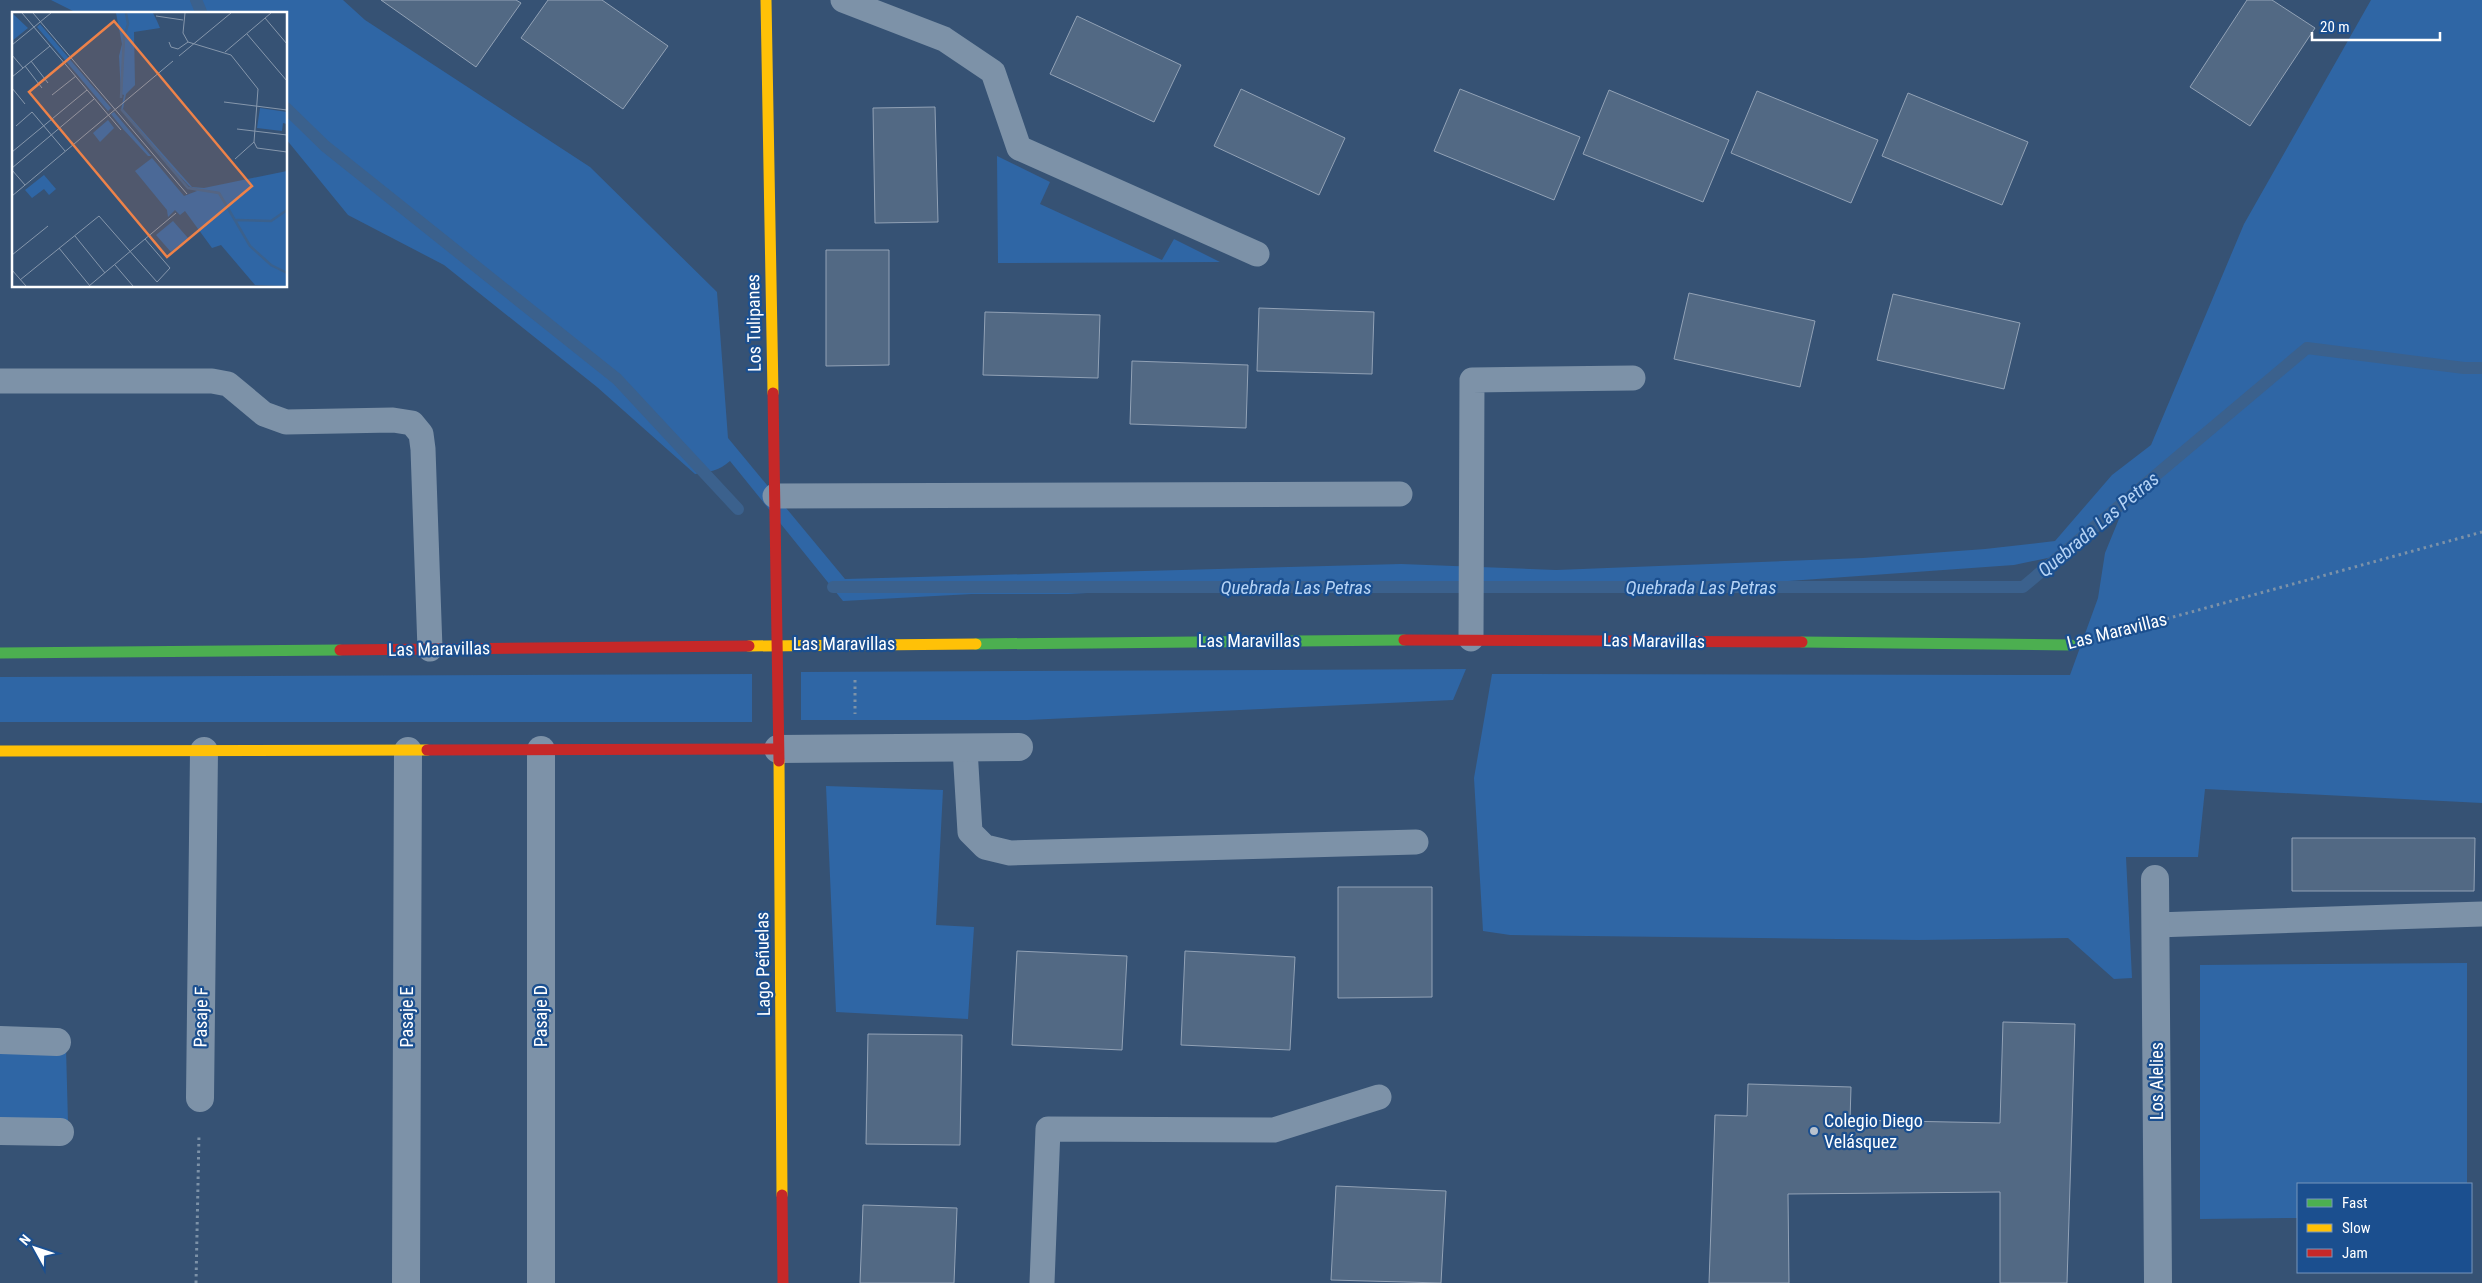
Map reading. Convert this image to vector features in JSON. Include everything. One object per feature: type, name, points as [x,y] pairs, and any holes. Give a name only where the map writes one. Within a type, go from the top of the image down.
[{"type":"street","name":"Los Tulipanes","points":[[766,0],[778,645]]},
{"type":"street","name":"Las Maravillas","points":[[0,653],[1472,640],[2071,645]]},
{"type":"street","name":"Lago Peñuelas","points":[[778,645],[783,1283]]},
{"type":"street","points":[[0,751],[965,749],[1019,747]]},
{"type":"street","name":"Pasaje D","points":[[540,750],[541,1283]]},
{"type":"street","name":"Pasaje F","points":[[200,1098],[204,751]]},
{"type":"street","name":"Pasaje E","points":[[406,1283],[408,751]]},
{"type":"street","name":"Los Alelies","points":[[2155,880],[2158,1283]]},
{"type":"street","points":[[0,1040],[57,1042]]},
{"type":"street","points":[[0,1131],[60,1132]]},
{"type":"lane","points":[[843,0],[944,39],[993,72],[1019,148],[1257,254]]},
{"type":"lane","points":[[1472,640],[1472,380],[1633,378]]},
{"type":"lane","points":[[0,381],[212,381],[228,384],[264,414],[286,422],[393,420],[412,422],[422,434],[430,649]]},
{"type":"lane","points":[[775,496],[1400,494]]},
{"type":"lane","points":[[965,749],[970,832],[985,847],[1010,853],[1416,842]]},
{"type":"lane","points":[[2156,925],[2482,914]]},
{"type":"lane","points":[[1042,1283],[1048,1129],[1274,1130],[1379,1097]]},
{"type":"path","name":"Las Maravillas","points":[[2071,645],[2482,532]]},
{"type":"path","points":[[854,644],[856,749]]},
{"type":"path","points":[[196,1283],[200,1098]]},
{"type":"shaded area","points":[[51,0],[343,0],[365,20],[590,167],[717,292],[728,438],[845,579],[1401,564],[1556,570],[1863,558],[1985,549],[2055,541],[2112,475],[2151,445],[2244,224],[2371,0],[2482,0],[2482,803],[2205,789],[2198,857],[2126,857],[2132,978],[2114,979],[2068,938],[1918,940],[1510,935],[1483,931],[1474,778],[1492,674],[2070,675],[2098,598],[2105,553],[2121,514],[2072,553],[2014,565],[1619,593],[1456,593],[1215,586],[1069,594],[972,594],[843,601],[730,461],[718,469],[695,474],[597,387],[444,265],[348,215],[288,141],[288,12],[75,12]]},
{"type":"shaded area","points":[[997,156],[1050,182],[1040,204],[1162,260],[1174,239],[1220,262],[998,263]]},
{"type":"shaded area","points":[[1466,669],[1453,700],[1028,720],[801,720],[801,672]]},
{"type":"shaded area","points":[[752,674],[752,722],[0,722],[0,677]]},
{"type":"shaded area","points":[[826,786],[943,790],[936,925],[974,927],[968,1019],[836,1012]]},
{"type":"shaded area","points":[[2467,963],[2467,1183],[2297,1183],[2297,1218],[2200,1219],[2200,965]]},
{"type":"shaded area","points":[[0,1046],[66,1048],[68,1123],[0,1122]]},
{"type":"building","points":[[381,0],[516,0],[521,3],[476,67]]},
{"type":"building","points":[[548,0],[602,0],[668,46],[623,109],[521,38]]},
{"type":"building","points":[[2247,0],[2272,0],[2315,28],[2250,126],[2190,87]]},
{"type":"building","points":[[1077,16],[1181,65],[1154,122],[1050,74]]},
{"type":"building","points":[[1241,89],[1345,138],[1319,195],[1214,146]]},
{"type":"building","points":[[1460,89],[1580,137],[1554,200],[1434,151]]},
{"type":"building","points":[[1609,90],[1729,140],[1703,202],[1583,154]]},
{"type":"building","points":[[1757,91],[1878,140],[1851,203],[1731,153]]},
{"type":"building","points":[[1908,93],[2028,142],[2002,205],[1882,156]]},
{"type":"building","points":[[935,107],[938,222],[875,223],[873,108]]},
{"type":"building","points":[[826,250],[889,250],[889,365],[826,366]]},
{"type":"building","points":[[1689,293],[1815,321],[1800,387],[1674,359]]},
{"type":"building","points":[[1893,294],[2020,323],[2004,389],[1877,360]]},
{"type":"building","points":[[1259,308],[1374,312],[1372,374],[1257,371]]},
{"type":"building","points":[[985,312],[1100,315],[1098,378],[983,375]]},
{"type":"building","points":[[1132,361],[1248,365],[1246,428],[1130,424]]},
{"type":"building","points":[[2292,838],[2475,838],[2474,891],[2292,891]]},
{"type":"building","points":[[1338,887],[1432,887],[1432,997],[1338,998]]},
{"type":"building","points":[[1017,951],[1127,956],[1122,1050],[1012,1045]]},
{"type":"building","points":[[1185,951],[1295,957],[1290,1050],[1181,1045]]},
{"type":"building","points":[[2003,1022],[2075,1024],[2067,1283],[2000,1283],[2000,1192],[1788,1194],[1789,1283],[1709,1283],[1715,1115],[1747,1116],[1748,1084],[1851,1087],[1850,1120],[2000,1123]]},
{"type":"building","points":[[868,1034],[962,1035],[960,1145],[866,1144]]},
{"type":"building","points":[[1336,1186],[1446,1191],[1441,1283],[1331,1280]]},
{"type":"building","points":[[863,1205],[957,1208],[954,1283],[860,1283]]},
{"type":"waterway","points":[[196,0],[201,12]]},
{"type":"waterway","points":[[288,110],[325,146],[617,379],[738,509]]},
{"type":"waterway","name":"Quebrada Las Petras","points":[[833,587],[2023,587],[2307,348],[2464,368],[2482,368]]},
{"type":"traffic: fast","points":[[976,644],[1404,640]]},
{"type":"traffic: fast","points":[[1802,642],[2071,645]]},
{"type":"traffic: fast","points":[[0,653],[340,650]]},
{"type":"traffic: slow","points":[[766,0],[773,393]]},
{"type":"traffic: slow","points":[[749,646],[976,644]]},
{"type":"traffic: slow","points":[[0,751],[427,750]]},
{"type":"traffic: slow","points":[[779,761],[782,1195]]},
{"type":"traffic: jam","points":[[773,393],[779,761]]},
{"type":"traffic: jam","points":[[1404,640],[1802,642]]},
{"type":"traffic: jam","points":[[340,650],[749,646]]},
{"type":"traffic: jam","points":[[427,750],[778,749]]},
{"type":"traffic: jam","points":[[782,1195],[783,1283]]},
{"type":"place","name":"Colegio Diego Velásquez","points":[[1814,1131]]}]
